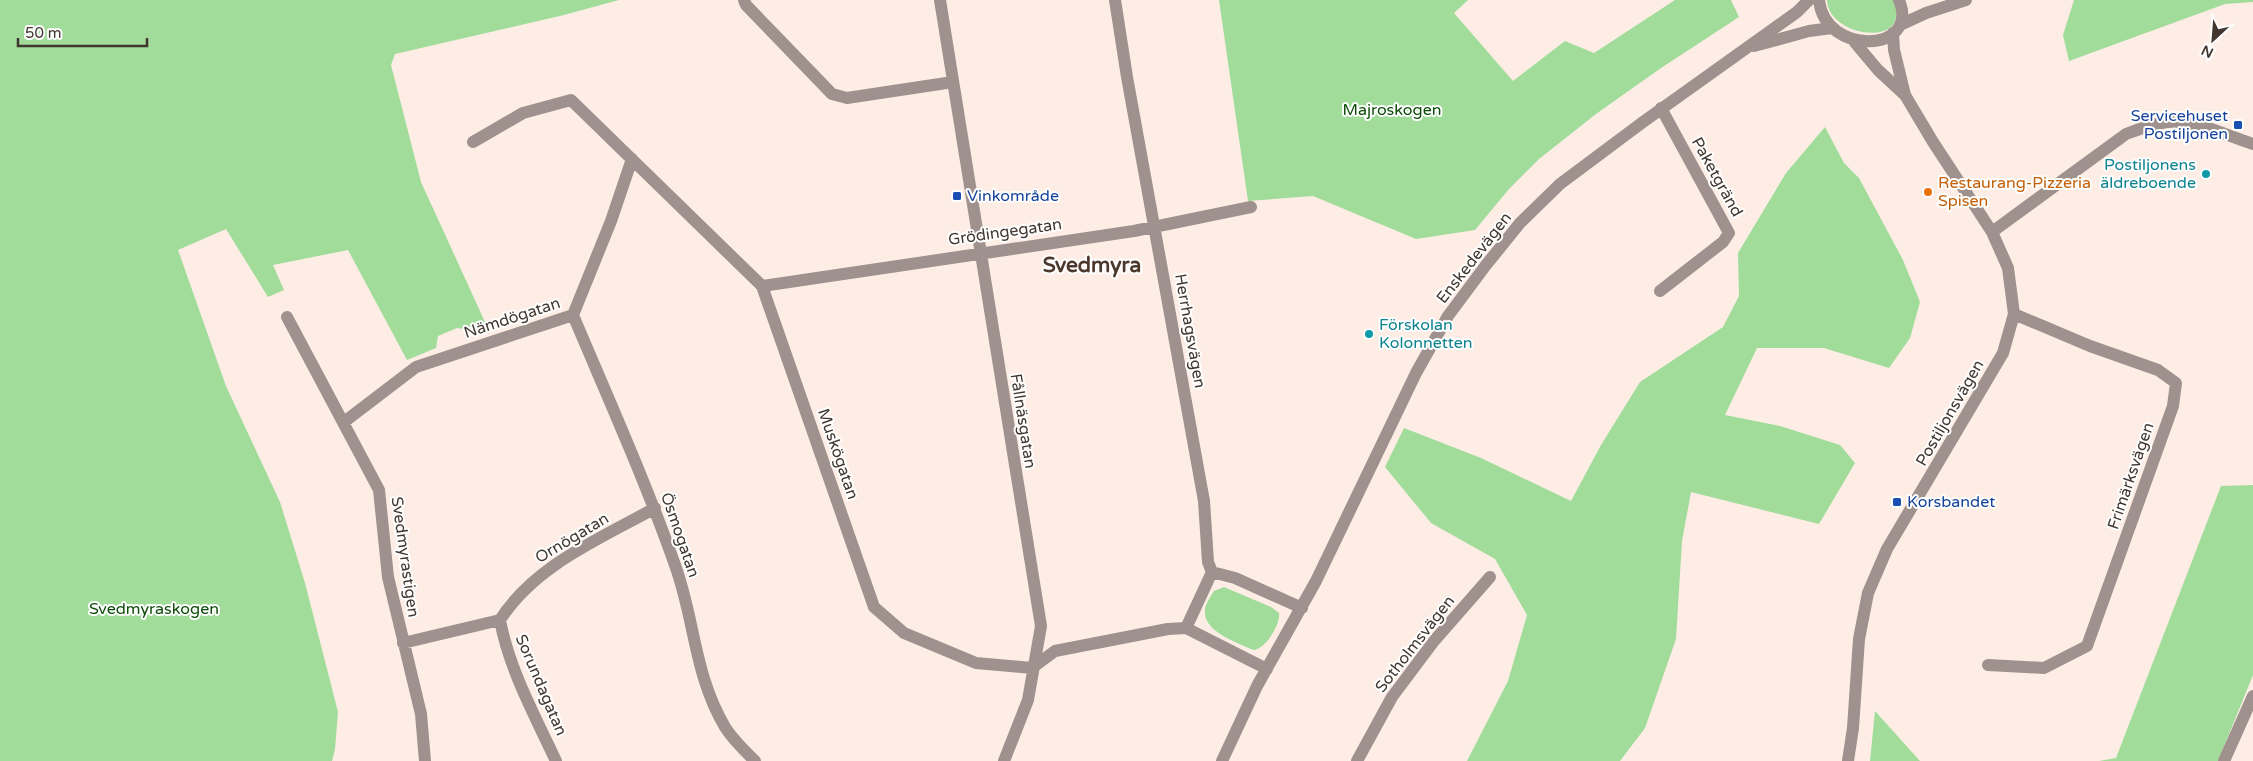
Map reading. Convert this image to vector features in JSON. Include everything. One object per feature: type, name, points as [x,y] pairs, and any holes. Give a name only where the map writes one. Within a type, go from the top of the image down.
[{"type":"street","points":[[744,0],[746,5],[832,94],[847,98],[953,82]]},
{"type":"street","name":"Fållnäsgatan","points":[[940,0],[1041,626],[1032,668],[1028,700],[1004,761]]},
{"type":"street","name":"Herrhagsvägen","points":[[1115,0],[1127,77],[1204,501],[1208,562],[1212,572]]},
{"type":"street","name":"Enskedevägen","points":[[1222,761],[1257,686],[1302,608],[1358,498],[1416,372],[1448,316],[1486,265],[1520,224],[1560,184],[1661,108],[1797,12],[1809,0]]},
{"type":"street","points":[[1818,0],[1825,19],[1832,28],[1852,39],[1876,42],[1926,13],[1966,0]]},
{"type":"street","points":[[1896,29],[1902,14],[1899,0]]},
{"type":"street","name":"Enskedevägen","points":[[1744,49],[1809,31],[1832,28]]},
{"type":"street","name":"Postiljonsvägen","points":[[1848,761],[1858,639],[1868,593],[1887,549],[2003,354],[2014,314],[2008,268],[1992,232],[1933,142],[1906,95],[1894,50],[1896,29]]},
{"type":"street","name":"Postiljonsvägen","points":[[1852,39],[1878,70],[1906,95]]},
{"type":"street","name":"Muskögatan","points":[[473,142],[523,113],[571,100],[762,286],[874,607],[904,633],[976,664],[1032,668]]},
{"type":"street","name":"Paketgränd","points":[[1660,291],[1723,242],[1729,234],[1661,108]]},
{"type":"street","points":[[1992,232],[2126,134],[2147,126],[2168,122],[2182,122],[2253,144]]},
{"type":"street","name":"Nämdögatan","points":[[344,422],[416,367],[573,316],[611,220],[632,159]]},
{"type":"street","name":"Grödingegatan","points":[[762,286],[1134,230],[1251,207]]},
{"type":"street","name":"Frimärksvägen","points":[[1988,665],[2044,668],[2087,646],[2173,406],[2176,383],[2158,370],[2090,346],[2014,314]]},
{"type":"street","name":"Ösmogatan","points":[[573,316],[655,508],[679,576],[705,686],[726,729],[755,761]]},
{"type":"street","name":"Svedmyrastigen","points":[[287,317],[379,490],[388,577],[421,714],[425,761]]},
{"type":"street","name":"Ornögatan","points":[[500,620],[509,605],[552,566],[655,508]]},
{"type":"street","points":[[1186,628],[1212,572],[1235,578],[1302,608]]},
{"type":"street","name":"Sotholmsvägen","points":[[1357,761],[1392,696],[1434,641],[1490,577]]},
{"type":"street","points":[[403,643],[500,620]]},
{"type":"street","name":"Sorundagatan","points":[[500,620],[503,635],[530,706],[556,761]]},
{"type":"street","points":[[1032,668],[1055,651],[1168,629],[1186,628],[1267,669]]},
{"type":"street","points":[[2224,761],[2253,696]]},
{"type":"green space","name":"Svedmyraskogen","points":[[0,0],[619,0],[560,16],[395,54],[391,65],[421,182],[490,333],[457,328],[438,336],[436,348],[407,360],[348,250],[273,265],[284,290],[268,297],[226,229],[178,250],[226,386],[280,502],[305,583],[338,712],[335,749],[332,761],[0,761]]},
{"type":"green space","name":"Majroskogen","points":[[1219,0],[1468,0],[1454,13],[1513,81],[1565,41],[1594,53],[1675,0],[1731,0],[1739,17],[1661,68],[1596,114],[1539,159],[1509,189],[1475,230],[1416,239],[1313,196],[1248,201]]},
{"type":"green space","points":[[1827,0],[1893,0],[1896,16],[1892,26],[1882,32],[1868,33],[1854,30],[1841,23],[1831,13]]},
{"type":"green space","points":[[2074,0],[2253,0],[2253,2],[2225,4],[2069,61],[2063,35]]},
{"type":"green space","points":[[1825,127],[1844,163],[1859,178],[1903,260],[1920,302],[1910,338],[1889,368],[1824,348],[1757,348],[1725,415],[1780,426],[1840,445],[1855,463],[1819,524],[1691,492],[1682,541],[1676,639],[1645,728],[1620,761],[1467,761],[1508,681],[1527,615],[1495,559],[1431,523],[1385,467],[1404,428],[1481,458],[1571,501],[1601,445],[1640,382],[1723,327],[1739,296],[1738,253],[1786,173]]},
{"type":"green space","points":[[2253,485],[2253,675],[2218,761],[2099,761],[2116,758],[2221,486]]},
{"type":"green space","points":[[1224,587],[1271,607],[1279,613],[1275,630],[1258,649],[1253,650],[1230,640],[1209,624],[1206,617],[1206,604],[1214,591]]},
{"type":"green space","points":[[1875,711],[1920,761],[1870,761]]},
{"type":"place","name":"Servicehuset Postiljonen","points":[[2238,125]]},
{"type":"place","name":"Postiljonens äldreboende","points":[[2206,174]]},
{"type":"place","name":"Restaurang-Pizzeria Spisen","points":[[1928,192]]},
{"type":"place","name":"Vinkområde","points":[[957,196]]},
{"type":"place","name":"Förskolan Kolonnetten","points":[[1369,334]]},
{"type":"place","name":"Korsbandet","points":[[1897,502]]},
{"type":"district","name":"Svedmyra","points":[[1092,265]]}]
